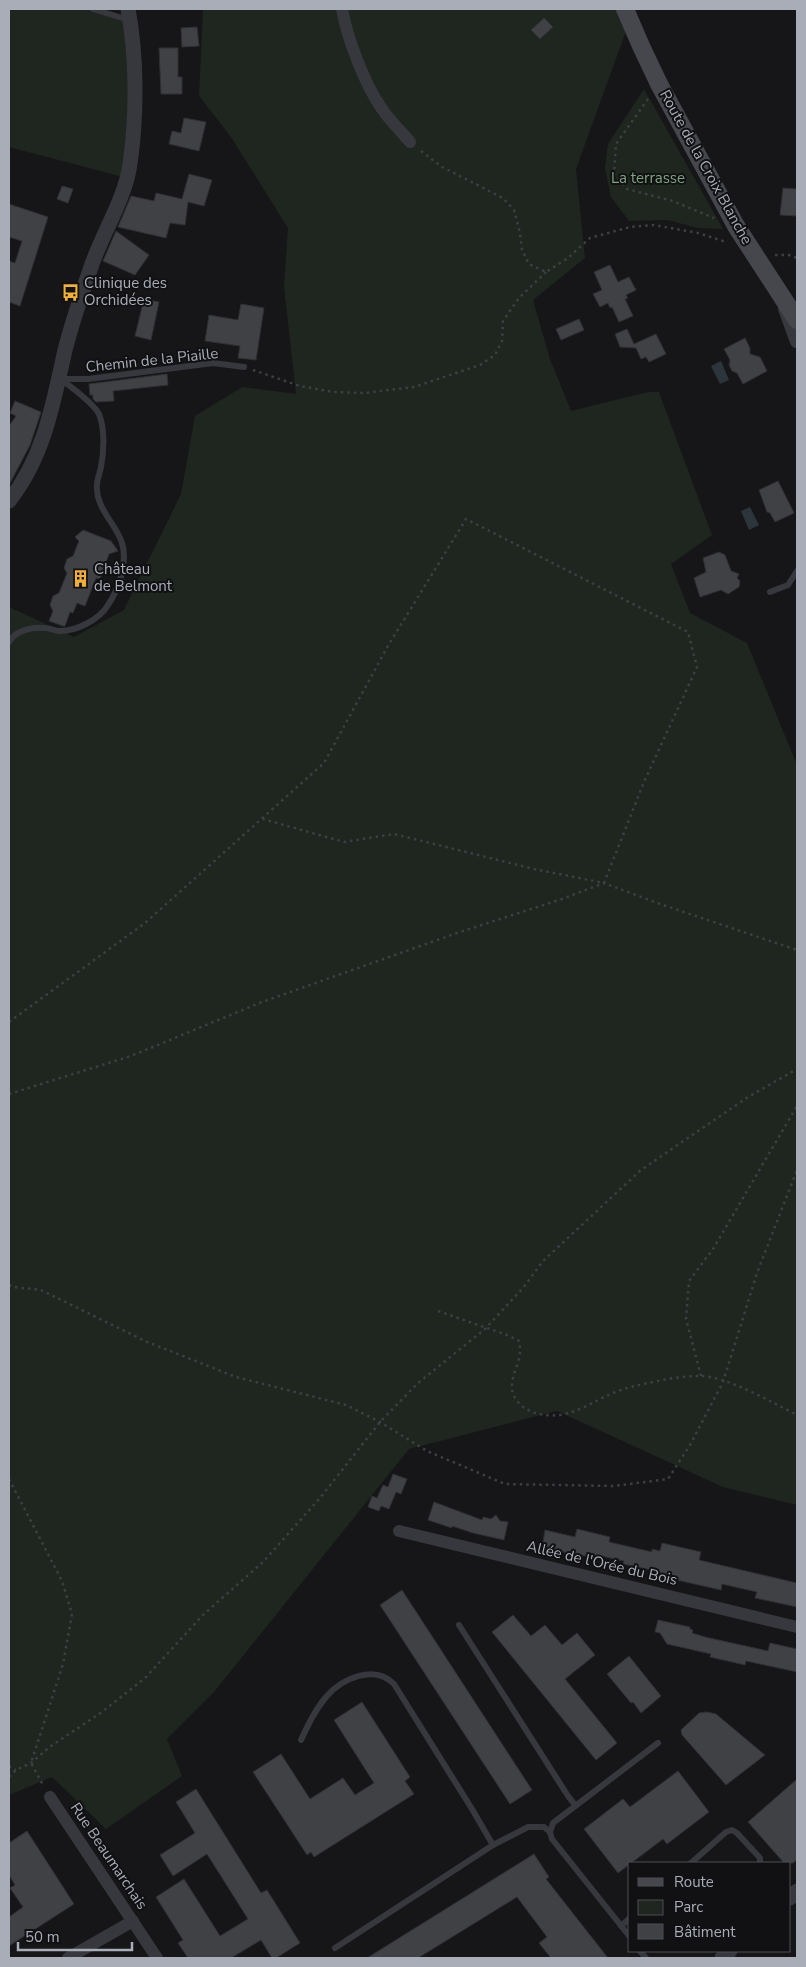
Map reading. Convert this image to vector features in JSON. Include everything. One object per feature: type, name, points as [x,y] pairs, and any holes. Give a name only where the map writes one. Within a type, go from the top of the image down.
[{"type":"main road","name":"Route de la Croix Blanche","points":[[625,9],[640,46],[736,226],[797,320]]},
{"type":"street","points":[[342,9],[360,67],[382,108],[410,142]]},
{"type":"street","points":[[9,501],[29,470],[50,420],[76,309],[95,254],[127,178],[134,108],[129,15]]},
{"type":"street","points":[[778,291],[797,342]]},
{"type":"street","name":"Allée de l'Orée du Bois","points":[[399,1531],[797,1627]]},
{"type":"street","name":"Rue Beaumarchais","points":[[50,1797],[157,1958]]},
{"type":"street","points":[[68,1958],[133,1921]]},
{"type":"lane","points":[[93,9],[129,15]]},
{"type":"lane","name":"Chemin de la Piaille","points":[[60,379],[88,379],[213,363],[244,367]]},
{"type":"lane","points":[[9,642],[12,636],[28,628],[46,628],[60,631],[85,626],[108,606],[119,581],[124,556],[122,542],[100,503],[96,486],[101,466],[103,438],[98,413],[73,387],[60,379]]},
{"type":"lane","points":[[770,592],[788,585],[797,571]]},
{"type":"lane","points":[[459,1625],[568,1796],[576,1805]]},
{"type":"lane","points":[[301,1740],[311,1718],[327,1695],[342,1684],[370,1673],[379,1674],[389,1679],[394,1684],[492,1844]]},
{"type":"lane","points":[[628,1935],[552,1839],[550,1832],[553,1823],[658,1743]]},
{"type":"lane","points":[[335,1948],[492,1844],[528,1827],[544,1828],[550,1832]]},
{"type":"lane","points":[[692,1862],[726,1832],[732,1830],[760,1858],[760,1862]]},
{"type":"lane","points":[[621,1926],[628,1920]]},
{"type":"path","points":[[660,84],[616,144],[614,173],[627,189],[673,201],[736,226]]},
{"type":"path","points":[[410,142],[442,167],[503,198],[514,210],[522,250],[529,264],[546,272]]},
{"type":"path","points":[[244,367],[300,386],[333,392],[364,393],[414,387],[480,365],[495,355],[502,340],[503,321],[519,298],[546,272],[568,258],[590,238],[630,227],[654,226],[698,233],[726,242]]},
{"type":"path","points":[[9,1022],[145,923],[324,763],[388,644],[466,519],[688,632],[697,667],[644,782],[604,883],[271,998],[131,1056],[9,1094]]},
{"type":"path","points":[[263,819],[344,842],[394,834],[604,883],[797,950]]},
{"type":"path","points":[[9,1777],[16,1770],[31,1763],[51,1746],[102,1712],[145,1678],[204,1614],[263,1562],[320,1498],[380,1422],[418,1383],[485,1328],[523,1288],[543,1260],[641,1170],[748,1097],[797,1069]]},
{"type":"path","points":[[701,1376],[686,1319],[689,1281],[713,1249],[797,1106]]},
{"type":"path","points":[[9,1285],[41,1290],[145,1341],[236,1377],[346,1405],[380,1422],[427,1451],[505,1484],[614,1486],[668,1479],[690,1445],[723,1382],[757,1273],[797,1170]]},
{"type":"path","points":[[438,1310],[519,1341],[520,1352],[511,1385],[513,1395],[519,1404],[528,1411],[538,1414],[571,1413],[609,1394],[631,1387],[701,1376],[738,1386],[797,1415]]},
{"type":"path","points":[[9,1479],[62,1581],[72,1614],[63,1664],[31,1763],[50,1797]]},
{"type":"path","points":[[9,1766],[16,1770]]},
{"type":"green space","points":[[9,9],[93,9],[131,21],[127,178],[9,147]]},
{"type":"green space","points":[[203,9],[634,9],[576,169],[585,258],[533,300],[550,359],[571,411],[648,392],[659,392],[712,535],[671,564],[690,613],[747,643],[797,765],[797,1505],[723,1487],[557,1411],[409,1449],[214,1692],[167,1739],[182,1776],[106,1829],[52,1777],[9,1795],[9,607],[74,637],[124,610],[181,494],[195,416],[242,387],[296,394],[284,287],[288,228],[231,137],[199,96]]},
{"type":"green space","name":"La terrasse","points":[[644,89],[723,229],[698,228],[667,220],[629,221],[611,197],[605,168],[608,144]]},
{"type":"shaded area","points":[[721,361],[729,380],[720,384],[711,366]]},
{"type":"shaded area","points":[[750,507],[759,525],[749,530],[741,511]]},
{"type":"building","points":[[544,18],[553,27],[540,39],[531,30]]},
{"type":"building","points":[[197,27],[199,46],[182,47],[181,28]]},
{"type":"building","points":[[159,48],[178,48],[178,77],[182,77],[182,94],[161,94]]},
{"type":"building","points":[[184,118],[206,122],[199,151],[169,144],[172,131],[181,133]]},
{"type":"building","points":[[189,174],[212,180],[204,206],[188,202],[185,225],[170,223],[166,238],[118,227],[131,196],[154,201],[156,193],[182,199]]},
{"type":"building","points":[[62,186],[73,189],[68,203],[57,199]]},
{"type":"building","points":[[783,188],[797,189],[797,216],[780,215]]},
{"type":"building","points":[[9,204],[48,217],[20,306],[9,302],[9,261],[15,263],[22,241],[9,237]]},
{"type":"building","points":[[116,231],[149,255],[135,275],[103,261]]},
{"type":"building","points":[[610,265],[618,282],[629,277],[636,290],[626,295],[628,298],[625,299],[633,316],[619,322],[612,307],[610,308],[608,303],[600,307],[593,294],[602,290],[594,272]]},
{"type":"building","points":[[144,299],[159,302],[151,340],[135,336]]},
{"type":"building","points":[[241,304],[264,308],[256,360],[238,358],[240,346],[205,341],[209,315],[238,320]]},
{"type":"building","points":[[579,319],[584,330],[561,340],[556,329]]},
{"type":"building","points":[[627,329],[634,344],[656,334],[666,354],[649,362],[646,357],[641,359],[636,348],[620,347],[615,334]]},
{"type":"building","points":[[745,338],[750,348],[750,354],[760,357],[767,371],[743,384],[737,373],[732,371],[729,365],[730,360],[724,349]]},
{"type":"building","points":[[167,374],[168,385],[113,391],[114,401],[96,402],[93,399],[93,395],[90,395],[89,384]]},
{"type":"building","points":[[15,401],[41,412],[30,445],[9,485],[9,426],[16,416],[10,413]]},
{"type":"building","points":[[778,481],[794,513],[775,522],[770,513],[767,512],[759,490]]},
{"type":"building","name":"Château de Belmont","points":[[83,530],[111,541],[118,551],[109,554],[100,579],[96,578],[85,606],[77,603],[73,613],[70,612],[65,626],[63,626],[49,621],[53,611],[50,605],[53,596],[59,593],[67,573],[64,568],[67,559],[73,556],[79,541],[75,537]]},
{"type":"building","points":[[719,552],[725,555],[731,571],[739,574],[737,578],[740,581],[739,587],[728,594],[721,590],[700,597],[694,578],[706,572],[703,558]]},
{"type":"building","points":[[393,1474],[407,1479],[401,1494],[396,1492],[389,1509],[381,1506],[379,1511],[368,1507],[372,1496],[377,1498],[383,1485],[388,1487]]},
{"type":"building","points":[[434,1502],[482,1520],[483,1517],[491,1519],[496,1515],[500,1521],[508,1522],[504,1540],[452,1526],[452,1528],[428,1520]]},
{"type":"building","points":[[577,1529],[610,1537],[609,1542],[652,1552],[652,1549],[660,1551],[662,1543],[701,1552],[699,1560],[797,1583],[797,1607],[755,1598],[757,1592],[722,1584],[721,1590],[655,1575],[656,1571],[623,1564],[624,1561],[597,1555],[596,1558],[542,1548],[545,1530],[575,1537]]},
{"type":"building","points":[[402,1590],[532,1790],[510,1804],[380,1605]]},
{"type":"building","points":[[513,1615],[531,1636],[545,1625],[562,1645],[577,1633],[595,1655],[565,1679],[617,1743],[596,1760],[492,1632]]},
{"type":"building","points":[[658,1620],[690,1627],[693,1630],[692,1633],[705,1637],[768,1651],[770,1643],[797,1649],[797,1672],[746,1661],[745,1665],[710,1657],[711,1654],[667,1644],[660,1633],[655,1632]]},
{"type":"building","points":[[629,1656],[661,1696],[641,1713],[607,1674]]},
{"type":"building","points":[[362,1702],[410,1777],[405,1781],[414,1794],[314,1857],[311,1852],[307,1855],[253,1772],[281,1754],[310,1799],[343,1778],[355,1795],[374,1783],[334,1720]]},
{"type":"building","points":[[699,1713],[716,1714],[765,1755],[726,1785],[682,1735],[681,1730]]},
{"type":"building","points":[[678,1771],[709,1812],[667,1844],[663,1839],[633,1862],[628,1862],[628,1865],[618,1873],[584,1829],[623,1799],[630,1807]]},
{"type":"building","points":[[797,1779],[797,1860],[793,1863],[783,1862],[748,1822]]},
{"type":"building","points":[[196,1789],[261,1893],[267,1890],[300,1943],[276,1958],[272,1958],[261,1940],[231,1958],[188,1958],[178,1943],[183,1940],[156,1897],[184,1879],[220,1936],[248,1919],[207,1854],[173,1876],[160,1855],[195,1833],[176,1802]]},
{"type":"building","points":[[27,1831],[74,1904],[9,1946],[9,1917],[23,1907],[10,1888],[15,1885],[9,1875],[9,1843]]},
{"type":"building","points":[[534,1854],[549,1877],[546,1879],[608,1958],[551,1958],[539,1943],[547,1937],[517,1897],[418,1958],[367,1958]]},
{"type":"place","name":"Clinique des Orchidées","points":[[70,292]]},
{"type":"place","name":"Château de Belmont","points":[[80,578]]}]
